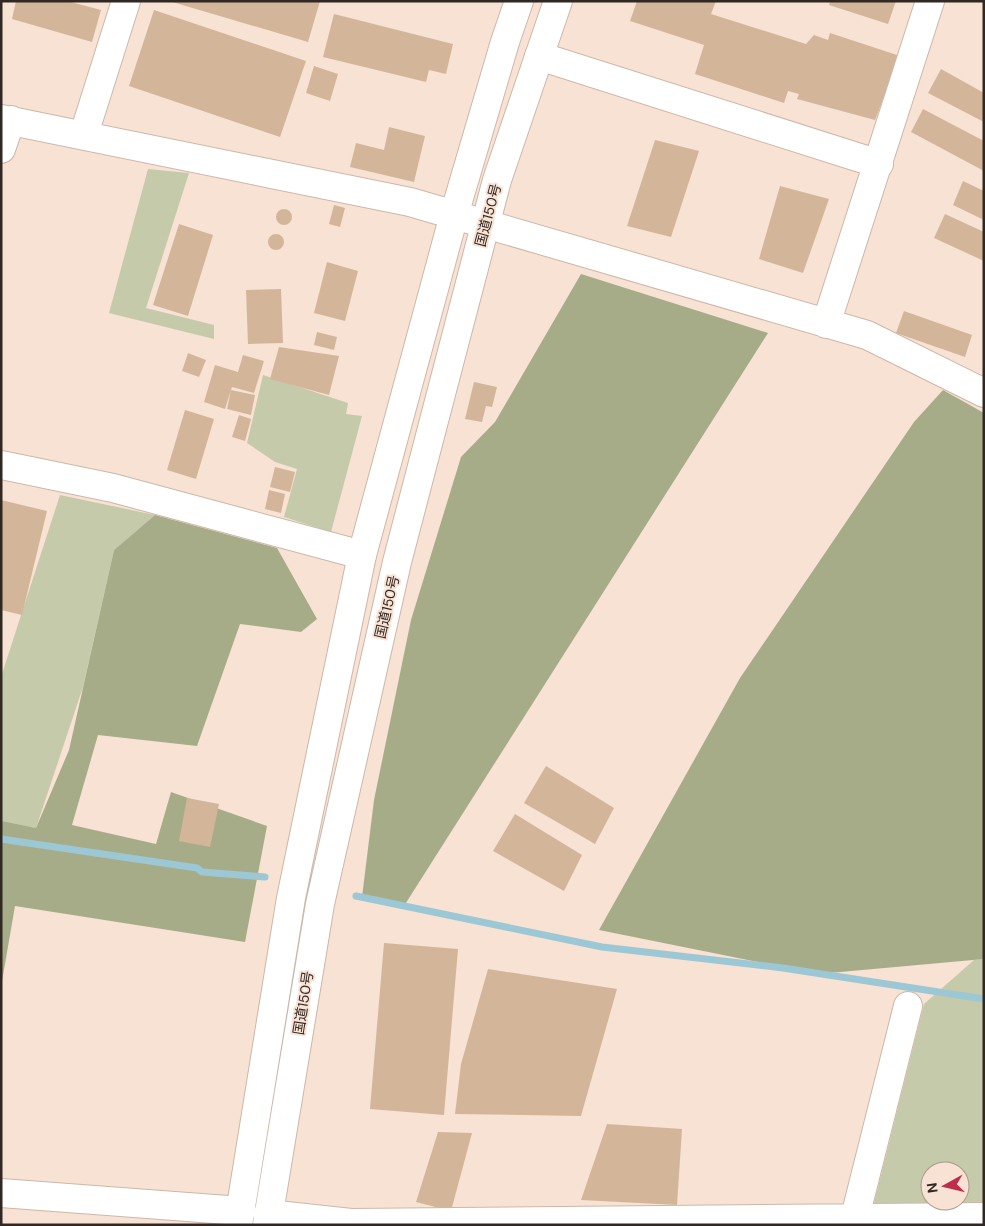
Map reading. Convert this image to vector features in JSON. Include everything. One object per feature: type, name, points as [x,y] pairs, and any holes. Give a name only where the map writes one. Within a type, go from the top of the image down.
[{"type":"main road","points":[[84,134],[126,1]]},
{"type":"main road","name":"国道150号","points":[[239,1218],[291,898],[362,554],[454,216],[504,42],[518,1]]},
{"type":"main road","name":"国道150号","points":[[267,1219],[320,904],[397,562],[497,180],[558,1]]},
{"type":"main road","points":[[826,324],[930,1]]},
{"type":"main road","points":[[539,56],[879,164]]},
{"type":"main road","points":[[1,149],[6,120],[84,134],[410,202],[866,336],[984,393]]},
{"type":"main road","points":[[1,466],[112,488],[362,554]]},
{"type":"main road","points":[[854,1222],[908,1006]]},
{"type":"main road","points":[[1,1193],[239,1218]]},
{"type":"main road","points":[[267,1219],[351,1223],[854,1222],[984,1217]]},
{"type":"green space","points":[[148,169],[189,173],[146,308],[214,325],[214,339],[109,313]]},
{"type":"green space","points":[[581,274],[768,333],[404,906],[362,897],[374,800],[411,620],[461,457],[495,422]]},
{"type":"green space","points":[[263,375],[348,403],[346,414],[362,416],[331,532],[284,517],[297,469],[275,462],[247,443]]},
{"type":"green space","points":[[943,390],[984,413],[984,959],[818,974],[599,930],[740,678],[914,422]]},
{"type":"green space","points":[[60,495],[155,515],[114,550],[83,687],[36,828],[1,823],[1,677]]},
{"type":"green space","points":[[155,515],[277,548],[317,619],[301,632],[240,624],[197,746],[98,735],[72,825],[156,844],[171,792],[267,826],[245,942],[15,906],[1,987],[1,821],[36,828],[69,750],[114,550]]},
{"type":"green space","points":[[984,959],[984,1206],[970,1206],[970,1161],[920,1161],[920,1207],[873,1207],[924,1004],[974,960]]},
{"type":"building","points":[[16,1],[67,1],[101,10],[92,42],[12,19]]},
{"type":"building","points":[[169,1],[320,1],[308,42]]},
{"type":"building","points":[[637,1],[716,1],[711,14],[806,44],[814,35],[828,40],[830,33],[900,56],[875,120],[797,99],[799,94],[788,91],[784,103],[695,74],[704,45],[630,21]]},
{"type":"building","points":[[830,1],[896,1],[888,24],[829,5]]},
{"type":"building","points":[[154,10],[306,61],[280,137],[129,86]]},
{"type":"building","points":[[334,14],[453,44],[446,74],[429,70],[426,82],[323,57]]},
{"type":"building","points":[[314,66],[338,74],[330,101],[306,93]]},
{"type":"building","points":[[941,69],[984,93],[984,122],[928,93]]},
{"type":"building","points":[[923,109],[984,141],[984,171],[911,132]]},
{"type":"building","points":[[389,127],[425,136],[414,182],[350,167],[356,143],[384,150]]},
{"type":"building","points":[[655,140],[699,151],[671,237],[627,226]]},
{"type":"building","points":[[963,181],[984,191],[984,220],[953,205]]},
{"type":"building","points":[[780,186],[829,199],[803,273],[759,259]]},
{"type":"building","points":[[334,205],[345,208],[340,227],[329,224]]},
{"type":"building","points":[[281,209],[287,209],[292,214],[290,223],[281,225],[276,220],[276,214]]},
{"type":"building","points":[[945,214],[984,232],[984,261],[934,238]]},
{"type":"building","points":[[179,224],[213,235],[188,316],[153,305]]},
{"type":"building","points":[[273,234],[279,234],[284,239],[282,248],[273,250],[268,245],[268,239]]},
{"type":"building","points":[[327,262],[358,271],[345,321],[314,313]]},
{"type":"building","points":[[281,289],[283,343],[248,344],[246,290]]},
{"type":"building","points":[[904,311],[972,335],[965,357],[896,333]]},
{"type":"building","points":[[317,332],[337,337],[334,350],[314,345]]},
{"type":"building","points":[[279,347],[339,356],[329,395],[270,379]]},
{"type":"building","points":[[188,353],[206,360],[199,377],[182,371]]},
{"type":"building","points":[[243,355],[264,361],[254,393],[232,387],[225,409],[204,402],[215,365],[238,372]]},
{"type":"building","points":[[474,382],[497,387],[492,407],[486,406],[482,422],[465,419]]},
{"type":"building","points":[[231,390],[255,395],[251,415],[227,409]]},
{"type":"building","points":[[185,410],[214,419],[196,479],[167,470]]},
{"type":"building","points":[[239,415],[251,419],[245,441],[232,437]]},
{"type":"building","points":[[275,467],[295,472],[290,492],[270,487]]},
{"type":"building","points":[[269,490],[285,494],[281,513],[265,509]]},
{"type":"building","points":[[1,500],[47,511],[22,615],[1,610]]},
{"type":"building","points":[[546,766],[614,808],[595,844],[524,803]]},
{"type":"building","points":[[187,798],[219,804],[210,847],[179,841]]},
{"type":"building","points":[[515,814],[582,855],[564,891],[493,851]]},
{"type":"building","points":[[384,943],[458,949],[444,1115],[370,1109]]},
{"type":"building","points":[[488,969],[617,989],[581,1116],[455,1114],[461,1064]]},
{"type":"building","points":[[607,1124],[682,1129],[677,1205],[581,1200]]},
{"type":"building","points":[[438,1132],[472,1133],[451,1211],[416,1202]]},
{"type":"waterway","points":[[1,839],[197,868],[202,872],[265,877]]},
{"type":"waterway","points":[[356,896],[602,947],[783,968],[984,999]]}]
